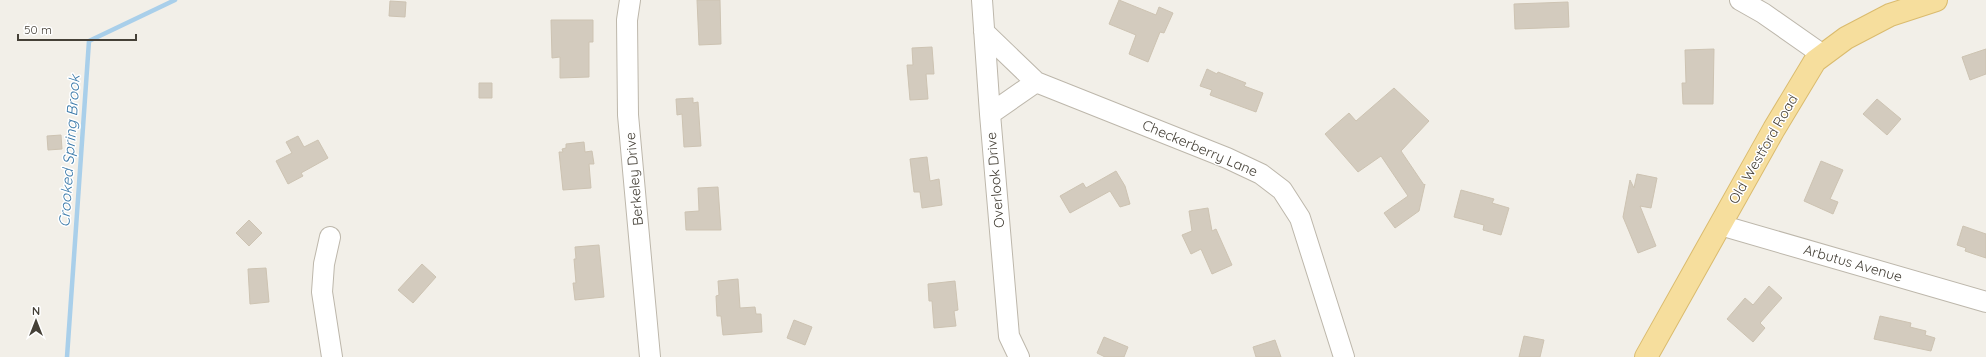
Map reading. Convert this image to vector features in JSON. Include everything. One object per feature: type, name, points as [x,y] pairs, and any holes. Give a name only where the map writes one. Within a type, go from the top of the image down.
[{"type":"main road","name":"Old Westford Road","points":[[1646,357],[1815,61],[1846,38],[1890,15],[1936,0]]},
{"type":"street","name":"Berkeley Drive","points":[[630,0],[627,20],[628,115],[650,357]]},
{"type":"street","name":"Overlook Drive","points":[[982,0],[1009,336],[1019,357]]},
{"type":"street","points":[[1740,0],[1763,13],[1823,55]]},
{"type":"street","name":"Checkerberry Lane","points":[[984,32],[1036,82],[1227,158],[1262,174],[1282,190],[1300,218],[1344,357]]},
{"type":"street","points":[[990,114],[1036,82]]},
{"type":"street","name":"Arbutus Avenue","points":[[1720,225],[1986,302]]},
{"type":"street","points":[[330,237],[324,264],[322,292],[332,357]]},
{"type":"building","points":[[697,0],[720,0],[721,44],[699,45]]},
{"type":"building","points":[[1119,0],[1156,15],[1159,7],[1173,13],[1164,33],[1160,32],[1148,62],[1129,54],[1136,35],[1109,24]]},
{"type":"building","points":[[390,1],[406,2],[405,17],[389,16]]},
{"type":"building","points":[[1568,2],[1569,27],[1515,29],[1514,4]]},
{"type":"building","points":[[551,20],[593,20],[593,42],[589,42],[589,77],[560,78],[560,57],[552,58]]},
{"type":"building","points":[[932,47],[934,74],[926,74],[928,99],[910,100],[907,65],[913,65],[912,48]]},
{"type":"building","points":[[1714,49],[1713,104],[1683,104],[1682,83],[1686,83],[1685,50]]},
{"type":"building","points":[[1986,49],[1986,74],[1970,80],[1962,57]]},
{"type":"building","points":[[1207,69],[1217,74],[1218,72],[1246,83],[1244,86],[1263,93],[1256,112],[1210,95],[1212,90],[1200,86]]},
{"type":"building","points":[[479,83],[492,83],[492,98],[479,98]]},
{"type":"building","points":[[1394,88],[1429,121],[1401,151],[1424,185],[1425,184],[1419,211],[1395,228],[1384,213],[1408,196],[1381,156],[1358,172],[1325,134],[1349,113],[1356,121]]},
{"type":"building","points":[[693,98],[693,103],[698,102],[701,146],[684,147],[682,114],[677,115],[676,99]]},
{"type":"building","points":[[1877,99],[1901,119],[1887,135],[1863,114]]},
{"type":"building","points":[[61,135],[62,149],[48,150],[47,136]]},
{"type":"building","points":[[298,136],[304,147],[318,140],[328,158],[301,173],[303,176],[288,184],[276,161],[292,153],[286,142]]},
{"type":"building","points":[[584,142],[585,152],[592,151],[594,164],[589,164],[591,188],[563,190],[559,152],[563,152],[562,149],[566,148],[566,144]]},
{"type":"building","points":[[927,157],[930,181],[939,179],[942,205],[922,208],[920,192],[914,192],[910,159]]},
{"type":"building","points":[[1821,161],[1843,170],[1830,199],[1838,202],[1833,214],[1804,201]]},
{"type":"building","points":[[1116,171],[1125,186],[1130,204],[1120,207],[1110,191],[1070,213],[1060,196],[1083,183],[1086,188]]},
{"type":"building","points":[[1637,174],[1657,178],[1651,208],[1640,206],[1656,246],[1638,253],[1623,217],[1630,180],[1634,188]]},
{"type":"building","points":[[718,187],[721,230],[686,230],[685,212],[699,211],[698,188]]},
{"type":"building","points":[[1461,190],[1494,199],[1492,203],[1509,208],[1501,235],[1483,230],[1484,225],[1454,217]]},
{"type":"building","points":[[1208,208],[1212,231],[1216,229],[1232,265],[1212,274],[1201,249],[1191,254],[1182,235],[1192,231],[1189,211]]},
{"type":"building","points":[[249,220],[262,233],[249,246],[236,233]]},
{"type":"building","points":[[1963,226],[1986,234],[1986,258],[1965,251],[1966,248],[1957,245]]},
{"type":"building","points":[[599,245],[604,297],[575,300],[573,283],[576,283],[574,259],[576,259],[575,247]]},
{"type":"building","points":[[422,264],[436,277],[413,303],[398,290]]},
{"type":"building","points":[[266,268],[269,302],[250,304],[248,269]]},
{"type":"building","points":[[738,279],[740,308],[755,307],[756,314],[761,314],[762,332],[723,335],[721,316],[717,316],[716,296],[719,295],[718,281]]},
{"type":"building","points":[[955,281],[958,310],[954,311],[956,326],[934,328],[932,301],[929,301],[928,284]]},
{"type":"building","points":[[1769,286],[1782,298],[1760,323],[1765,328],[1753,342],[1727,319],[1745,298],[1753,305]]},
{"type":"building","points":[[1880,316],[1911,323],[1910,327],[1926,331],[1925,335],[1935,338],[1931,351],[1874,339]]},
{"type":"building","points":[[794,320],[812,327],[805,345],[787,338]]},
{"type":"building","points":[[1524,336],[1544,340],[1540,357],[1519,357]]},
{"type":"building","points":[[1104,337],[1128,347],[1124,357],[1105,357],[1097,353]]},
{"type":"building","points":[[1275,340],[1281,357],[1256,357],[1253,347]]},
{"type":"waterway","name":"Crooked Spring Brook","points":[[67,357],[89,41],[175,0]]}]
